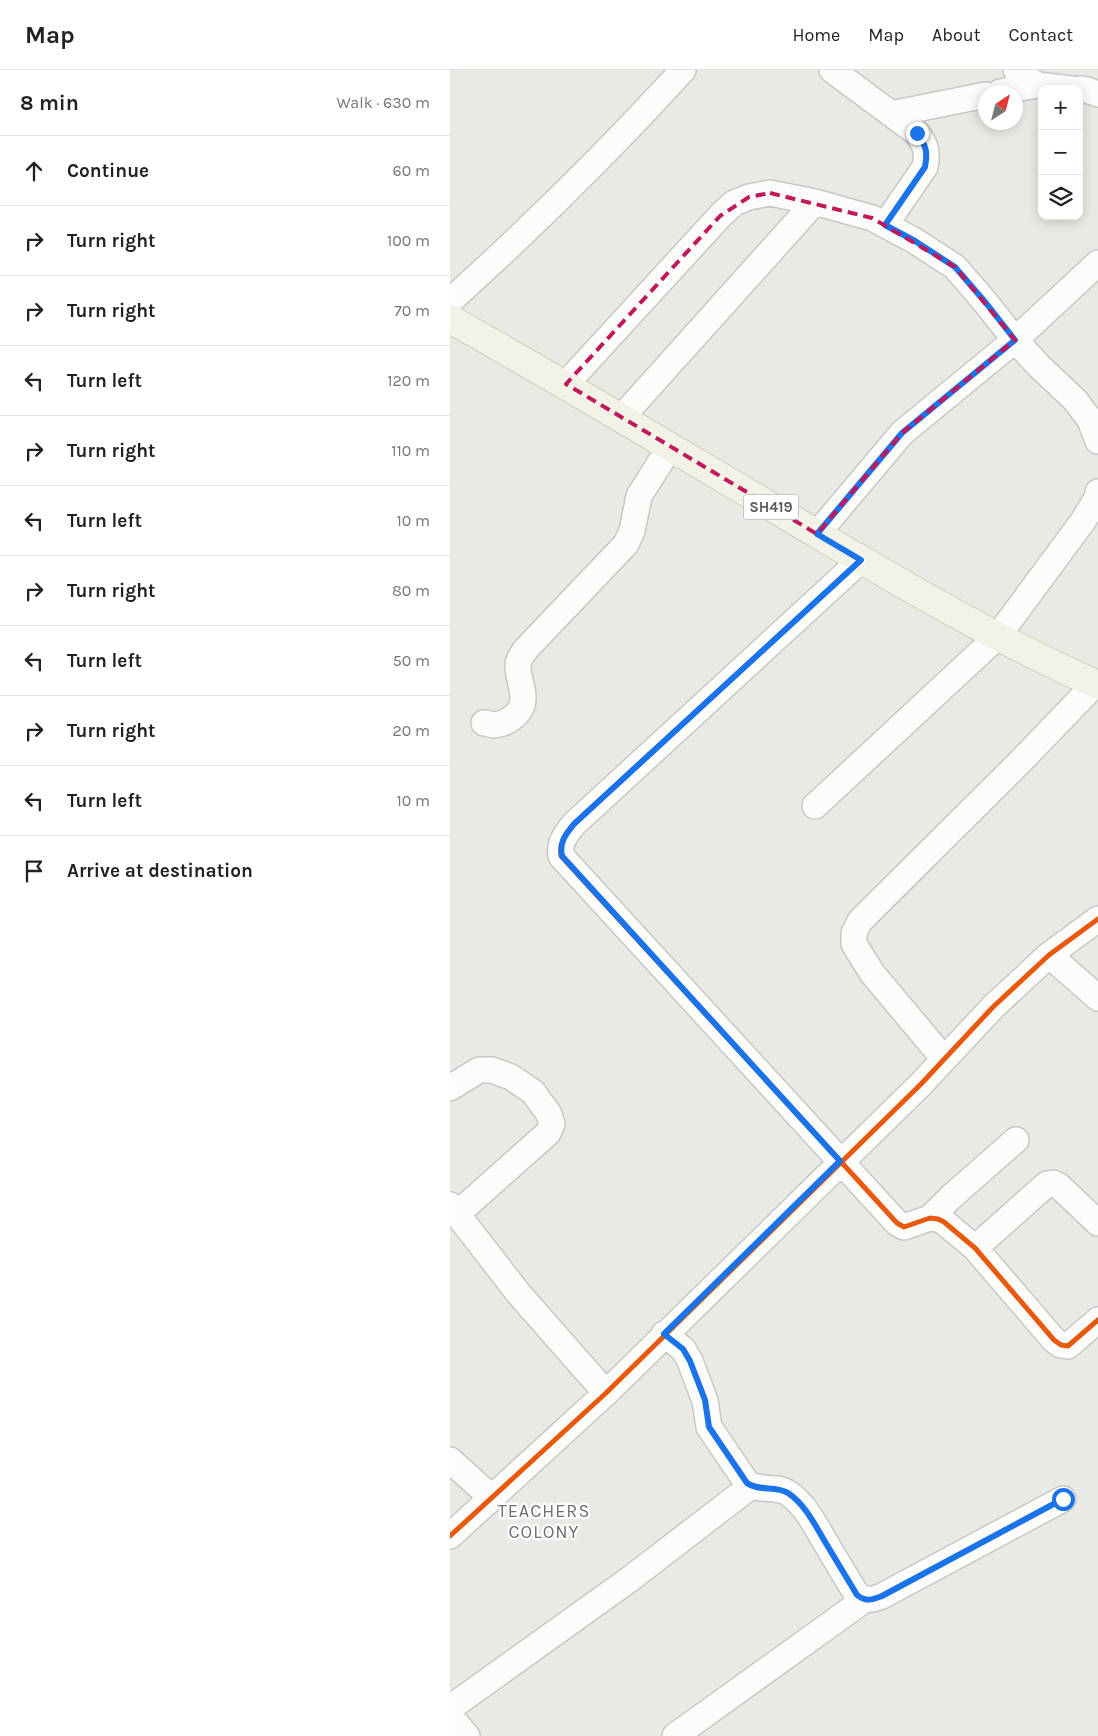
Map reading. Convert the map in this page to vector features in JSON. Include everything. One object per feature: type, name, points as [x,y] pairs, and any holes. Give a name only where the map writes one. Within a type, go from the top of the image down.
[{"type":"main road","name":"SH419","points":[[450,319],[566,384],[861,560],[998,636],[1096,685]]},
{"type":"street","points":[[832,70],[917,133],[925,144],[927,156],[925,167],[885,225]]},
{"type":"street","points":[[1016,70],[1037,85]]},
{"type":"street","points":[[450,301],[506,250],[634,124],[673,74]]},
{"type":"street","points":[[1023,88],[1037,85],[1088,89]]},
{"type":"street","points":[[891,114],[978,97]]},
{"type":"street","points":[[566,384],[720,216],[734,204],[749,197],[770,193],[816,202],[872,218],[915,241],[955,267],[1038,366],[1075,400],[1090,420],[1098,441]]},
{"type":"street","points":[[621,418],[816,202]]},
{"type":"street","points":[[817,534],[902,433],[1015,340],[1098,263]]},
{"type":"street","points":[[484,723],[494,725],[508,721],[517,714],[524,698],[518,667],[519,658],[626,544],[632,531],[639,496],[670,447]]},
{"type":"street","points":[[815,806],[998,636],[1083,521],[1097,498],[1098,492]]},
{"type":"street","points":[[861,560],[574,824],[563,838],[560,848],[562,856],[896,1223],[904,1226],[930,1218],[944,1222],[974,1248],[1054,1340],[1061,1345],[1068,1346],[1098,1320]]},
{"type":"street","points":[[944,1059],[872,973],[854,944],[854,933],[860,921],[1096,685]]},
{"type":"street","points":[[450,1536],[606,1393],[840,1161],[921,1084],[993,1007],[1049,954],[1098,918]]},
{"type":"street","points":[[1049,954],[1098,998]]},
{"type":"street","points":[[450,1088],[479,1070],[492,1070],[511,1077],[533,1092],[550,1114],[552,1124],[548,1133],[454,1209],[519,1294],[606,1393]]},
{"type":"street","points":[[930,1218],[1016,1140]]},
{"type":"street","points":[[974,1248],[1046,1184],[1053,1183],[1059,1186],[1098,1223]]},
{"type":"street","points":[[664,1334],[683,1349],[690,1361],[705,1400],[709,1427],[747,1483],[750,1486],[780,1489],[797,1501],[809,1514],[857,1595],[864,1600],[872,1600],[882,1596],[1063,1499]]},
{"type":"street","points":[[450,1460],[492,1498]]},
{"type":"street","points":[[450,1708],[630,1579],[750,1486]]},
{"type":"street","points":[[675,1736],[864,1600]]},
{"type":"street","points":[[450,1716],[467,1736]]},
{"type":"highlighted area","points":[[770,193],[872,218],[955,267],[1015,340],[902,433],[817,534],[566,384],[720,216],[749,197]]},
{"type":"cycle path","points":[[861,560],[574,824],[562,842],[561,856],[897,1223],[904,1227],[930,1218],[944,1222],[975,1248],[1054,1340],[1061,1345],[1068,1346],[1098,1320]]},
{"type":"cycle path","points":[[450,1536],[606,1393],[921,1084],[993,1007],[1049,955],[1098,919]]},
{"type":"district","name":"TEACHERS COLONY","points":[[544,1521]]},
{"type":"route","points":[[917,133],[925,144],[927,156],[925,167],[885,225],[915,241],[955,267],[1015,340],[902,433],[817,534],[861,560],[574,824],[563,838],[560,848],[562,856],[840,1161],[664,1334],[683,1349],[690,1361],[705,1400],[709,1427],[747,1483],[754,1487],[780,1489],[797,1501],[809,1514],[857,1595],[864,1600],[872,1600],[882,1596],[1063,1499]]}]
